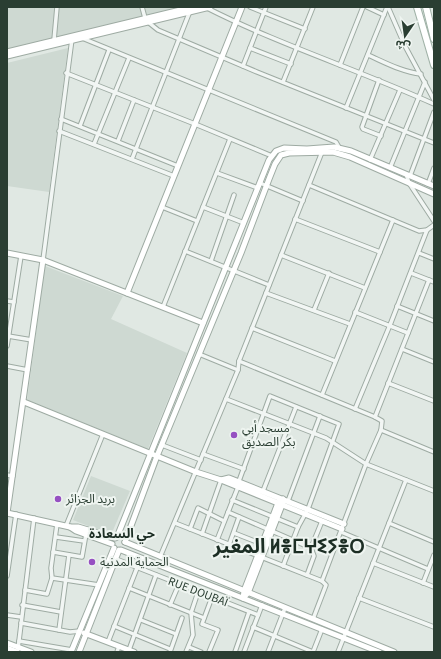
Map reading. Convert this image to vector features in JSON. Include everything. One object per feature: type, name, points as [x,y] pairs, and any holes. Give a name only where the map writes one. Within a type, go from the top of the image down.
[{"type":"main road","points":[[417,7],[434,65]]},
{"type":"main road","points":[[426,7],[434,39]]},
{"type":"street","points":[[54,40],[57,7]]},
{"type":"street","points":[[142,7],[146,20],[156,29],[243,66],[434,143]]},
{"type":"street","points":[[127,293],[242,7]]},
{"type":"street","points":[[250,7],[304,29]]},
{"type":"street","points":[[243,66],[266,7]]},
{"type":"street","points":[[283,82],[313,7]]},
{"type":"street","points":[[340,65],[363,7]]},
{"type":"street","points":[[367,7],[384,15]]},
{"type":"street","points":[[346,108],[387,7]]},
{"type":"street","points":[[387,7],[405,46],[434,100]]},
{"type":"street","points":[[7,56],[72,38],[191,9],[208,8],[236,23],[434,104]]},
{"type":"street","points":[[132,159],[191,9]]},
{"type":"street","points":[[80,36],[129,58],[336,142],[340,149]]},
{"type":"street","points":[[7,52],[54,40],[72,38]]},
{"type":"street","points":[[72,38],[66,73],[24,402],[7,513],[68,527],[117,548],[322,629],[394,652]]},
{"type":"street","points":[[250,48],[291,64]]},
{"type":"street","points":[[80,126],[110,50]]},
{"type":"street","points":[[368,55],[402,69],[421,74]]},
{"type":"street","points":[[94,144],[129,58]]},
{"type":"street","points":[[66,73],[272,156]]},
{"type":"street","points":[[378,80],[362,129],[381,136]]},
{"type":"street","points":[[390,168],[406,132],[425,82]]},
{"type":"street","points":[[370,160],[400,90]]},
{"type":"street","points":[[118,141],[134,100]]},
{"type":"street","points":[[434,112],[408,175],[408,183],[434,221]]},
{"type":"street","points":[[61,119],[178,166]]},
{"type":"street","points":[[59,131],[174,176]]},
{"type":"street","points":[[163,307],[230,139]]},
{"type":"street","points":[[79,652],[116,559],[116,538],[272,156],[276,151],[284,148],[308,149],[334,147],[351,151],[434,186]]},
{"type":"street","points":[[160,557],[238,370],[239,361],[322,152]]},
{"type":"street","points":[[117,548],[124,547],[157,456],[234,271],[266,186],[281,155],[289,153],[332,152],[350,157],[434,194]]},
{"type":"street","points":[[428,184],[434,168]]},
{"type":"street","points":[[217,172],[266,186],[303,201]]},
{"type":"street","points":[[309,185],[419,231],[427,230],[434,225]]},
{"type":"street","points":[[211,261],[234,195]]},
{"type":"street","points":[[162,206],[198,220]]},
{"type":"street","points":[[203,207],[244,223]]},
{"type":"street","points":[[295,220],[380,252]]},
{"type":"street","points":[[322,395],[393,220]]},
{"type":"street","points":[[355,409],[411,273],[427,230]]},
{"type":"street","points":[[185,251],[226,266],[234,271],[269,285]]},
{"type":"street","points":[[7,253],[43,260],[203,324]]},
{"type":"street","points":[[419,253],[434,259]]},
{"type":"street","points":[[281,255],[365,288]]},
{"type":"street","points":[[7,346],[9,318],[14,302],[20,256]]},
{"type":"street","points":[[314,310],[329,273]]},
{"type":"street","points":[[411,273],[434,282]]},
{"type":"street","points":[[375,417],[429,280]]},
{"type":"street","points":[[266,293],[350,324]]},
{"type":"street","points":[[7,301],[14,302]]},
{"type":"street","points":[[397,306],[434,321]]},
{"type":"street","points":[[355,312],[408,333]]},
{"type":"street","points":[[252,328],[335,361]]},
{"type":"street","points":[[8,336],[32,340]]},
{"type":"street","points":[[402,349],[434,362]]},
{"type":"street","points":[[199,354],[238,370]]},
{"type":"street","points":[[239,361],[382,421],[381,430],[366,464],[322,581]]},
{"type":"street","points":[[7,366],[28,370]]},
{"type":"street","points":[[388,383],[434,401]]},
{"type":"street","points":[[217,540],[270,396],[339,424],[306,511],[298,527],[283,566]]},
{"type":"street","points":[[226,399],[326,438],[366,464],[434,491]]},
{"type":"street","points":[[24,402],[196,472],[221,480],[229,478],[238,484],[306,511],[379,548],[428,569]]},
{"type":"street","points":[[263,491],[296,407]]},
{"type":"street","points":[[288,501],[320,416]]},
{"type":"street","points":[[381,430],[434,452]]},
{"type":"street","points":[[68,527],[103,434]]},
{"type":"street","points":[[162,445],[201,460]]},
{"type":"street","points":[[203,454],[244,469]]},
{"type":"street","points":[[7,475],[13,476]]},
{"type":"street","points":[[202,534],[221,480]]},
{"type":"street","points":[[338,652],[406,480]]},
{"type":"street","points":[[238,484],[263,491],[281,502],[288,501],[322,521],[342,528]]},
{"type":"street","points":[[232,500],[298,527]]},
{"type":"street","points":[[243,598],[281,502]]},
{"type":"street","points":[[190,529],[198,508],[224,521]]},
{"type":"street","points":[[228,512],[311,548]]},
{"type":"street","points":[[7,576],[16,514]]},
{"type":"street","points":[[229,544],[239,517]]},
{"type":"street","points":[[17,650],[34,518]]},
{"type":"street","points":[[307,575],[314,556],[311,548],[322,521]]},
{"type":"street","points":[[175,523],[322,581],[326,585],[313,619]]},
{"type":"street","points":[[389,523],[434,542]]},
{"type":"street","points":[[24,590],[47,594],[52,578],[51,568],[57,524]]},
{"type":"street","points":[[68,527],[78,527],[116,538],[123,538],[125,542],[160,557],[313,619],[379,652]]},
{"type":"street","points":[[260,556],[262,544],[270,530]]},
{"type":"street","points":[[234,533],[262,544]]},
{"type":"street","points":[[53,552],[82,557],[86,534]]},
{"type":"street","points":[[7,537],[12,538]]},
{"type":"street","points":[[56,537],[84,541]]},
{"type":"street","points":[[18,641],[72,651],[99,585],[117,548]]},
{"type":"street","points":[[59,630],[69,555]]},
{"type":"street","points":[[423,583],[434,555]]},
{"type":"street","name":"RUE DOUBAÏ","points":[[116,559],[258,615]]},
{"type":"street","points":[[373,563],[434,587]]},
{"type":"street","points":[[108,642],[137,568]]},
{"type":"street","points":[[20,623],[70,632],[80,631],[131,651],[156,575]]},
{"type":"street","points":[[52,578],[99,585]]},
{"type":"street","points":[[170,605],[179,584]]},
{"type":"street","points":[[129,588],[204,618]]},
{"type":"street","points":[[186,652],[194,635],[191,613],[198,592]]},
{"type":"street","points":[[209,652],[218,630],[202,624],[212,597]]},
{"type":"street","points":[[359,598],[434,627]]},
{"type":"street","points":[[22,605],[61,612]]},
{"type":"street","points":[[244,652],[262,605]]},
{"type":"street","points":[[268,652],[285,608]]},
{"type":"street","points":[[234,652],[249,612]]},
{"type":"street","points":[[7,615],[21,617]]},
{"type":"street","points":[[114,626],[170,650],[182,618]]},
{"type":"street","points":[[141,620],[176,634]]},
{"type":"street","points":[[253,627],[313,652],[322,629]]},
{"type":"street","points":[[7,643],[17,650]]},
{"type":"street","points":[[116,652],[119,646]]},
{"type":"street","points":[[189,647],[201,652]]},
{"type":"street","points":[[7,648],[31,652]]},
{"type":"shaded area","points":[[7,7],[182,7],[7,49]]},
{"type":"shaded area","points":[[68,48],[49,192],[7,186],[7,63]]},
{"type":"shaded area","points":[[45,266],[123,296],[111,319],[187,353],[148,449],[27,400]]},
{"type":"shaded area","points":[[91,476],[130,491],[111,535],[73,520]]},
{"type":"place","name":"مسجد أبي بكر الصديق","points":[[234,435]]},
{"type":"place","name":"بريد الجزائر","points":[[58,499]]},
{"type":"place","name":"الحماية المدنية","points":[[92,562]]},
{"type":"district","name":"حي السعادة","points":[[122,534]]},
{"type":"district","name":"المغير ⵍⴻⵎⵖⵉⵢⴻⵔ","points":[[289,547]]}]
